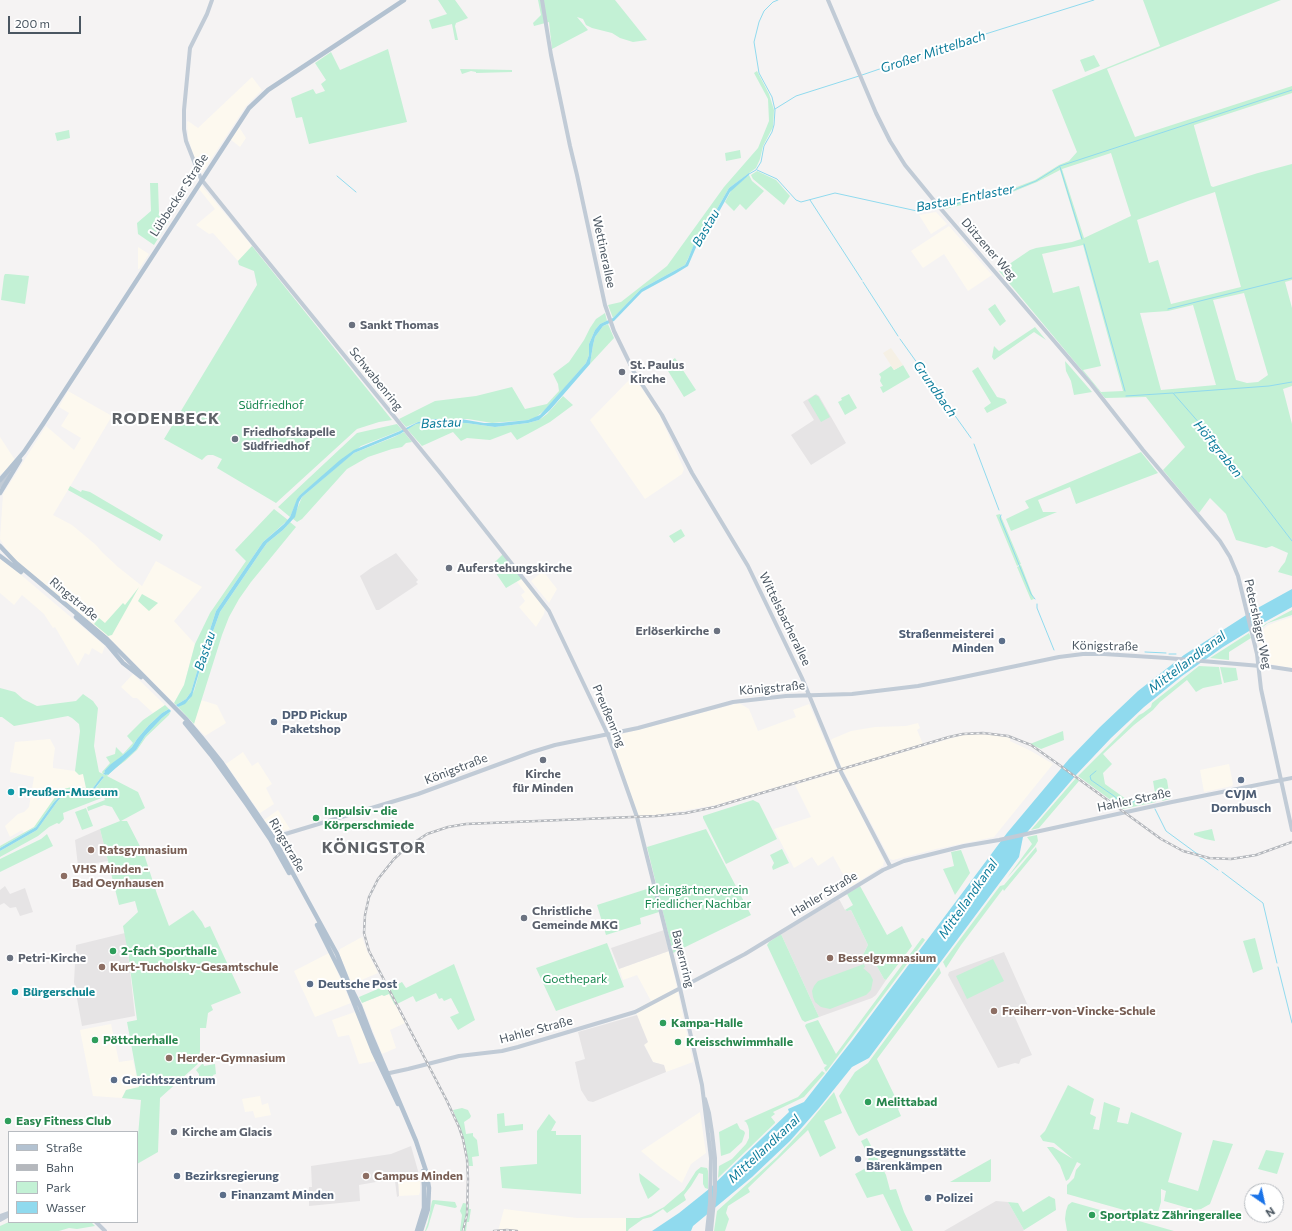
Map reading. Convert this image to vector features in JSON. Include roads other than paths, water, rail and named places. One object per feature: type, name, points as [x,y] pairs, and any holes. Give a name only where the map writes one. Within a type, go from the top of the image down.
[{"type":"main road","name":"Lübbecker Straße","points":[[0,480],[24,452],[43,424],[248,108],[268,90],[404,0]]},
{"type":"main road","name":"Lübbecker Straße","points":[[0,493],[24,452]]},
{"type":"main road","name":"Ringstraße","points":[[0,546],[16,563],[107,639],[171,706]]},
{"type":"main road","name":"Ringstraße","points":[[0,556],[18,569],[107,644],[117,656],[198,732],[218,758],[272,838],[333,956],[414,1136],[426,1171],[428,1185],[429,1201],[426,1218],[421,1231]]},
{"type":"main road","name":"Ringstraße","points":[[386,1074],[418,1155],[423,1172],[424,1204],[417,1231]]},
{"type":"street","name":"Schwabenring","points":[[212,0],[190,48],[184,110],[184,129],[186,141],[201,179],[403,427],[550,611]]},
{"type":"street","name":"Wettinerallee","points":[[542,0],[557,87],[609,318],[631,366],[662,415],[692,473]]},
{"type":"street","name":"Dützener Weg","points":[[828,0],[876,113],[894,147],[912,175],[1091,384],[1143,450]]},
{"type":"street","name":"Petershäger Weg","points":[[1143,450],[1227,551],[1235,568],[1252,632],[1263,695],[1292,830]]},
{"type":"street","points":[[0,486],[15,463]]},
{"type":"street","name":"Wittelsbacherallee","points":[[692,473],[748,566],[809,695],[841,772],[890,866]]},
{"type":"street","name":"Preußenring","points":[[550,611],[608,735],[642,833]]},
{"type":"street","name":"Königstraße","points":[[272,838],[418,794],[532,752],[638,728],[733,702],[786,696],[852,694],[929,684],[1070,655],[1104,654],[1292,670]]},
{"type":"street","name":"Hahler Straße","points":[[386,1074],[459,1056],[502,1051],[635,1012],[745,954],[857,885],[890,866],[904,861],[964,846],[1039,832],[1160,804],[1292,778]]},
{"type":"street","name":"Bayernring","points":[[642,833],[680,988],[703,1091],[710,1113],[715,1178],[711,1231]]},
{"type":"street","name":"Bayernring","points":[[703,1091],[710,1152],[711,1182],[707,1231]]},
{"type":"street","points":[[97,1223],[105,1231]]},
{"type":"water","points":[[749,173],[749,175],[730,192],[720,210],[700,238],[688,266],[642,292],[614,321],[603,326],[595,337],[590,364],[550,410],[539,420],[528,423],[495,427],[466,423],[430,422],[416,424],[400,434],[354,453],[302,497],[295,517],[283,530],[267,543],[220,612],[204,656],[192,696],[185,704],[178,707],[176,705],[186,699],[191,692],[216,611],[263,542],[290,517],[300,495],[340,460],[354,450],[418,422],[434,419],[461,419],[484,423],[499,423],[528,420],[540,415],[586,363],[589,355],[589,344],[595,330],[600,324],[613,318],[641,289],[685,265],[697,237],[717,209],[729,188]]},
{"type":"water","name":"Mittellandkanal","points":[[1292,589],[1292,607],[1223,647],[1182,676],[1144,707],[1111,738],[1076,775],[1023,837],[1019,857],[869,1058],[852,1067],[790,1141],[752,1177],[693,1226],[691,1231],[652,1231],[679,1213],[709,1189],[789,1112],[788,1109],[804,1102],[854,1038],[1007,833],[1069,759],[1100,727],[1138,691],[1184,655],[1254,610]]},
{"type":"water","points":[[169,709],[171,711],[145,736],[136,750],[108,775],[103,774],[111,764],[132,747],[149,725],[162,713]]},
{"type":"water","points":[[102,776],[104,777],[93,791],[87,794],[71,792],[65,793],[37,830],[0,851],[0,848],[36,827],[54,802],[65,791],[88,791],[93,788]]},
{"type":"waterway","name":"Bastau","points":[[749,174],[756,170],[761,162],[764,146],[772,132],[774,125],[775,110],[772,97],[759,73],[754,42],[759,22],[764,11],[773,2],[778,0]]},
{"type":"waterway","name":"Großer Mittelbach","points":[[862,75],[944,47],[1094,0]]},
{"type":"waterway","name":"Großer Mittelbach","points":[[775,109],[796,96],[859,76]]},
{"type":"waterway","name":"Bastau-Entlaster","points":[[941,207],[1009,192],[1036,181],[1060,166],[1292,90]]},
{"type":"waterway","name":"Höftgraben","points":[[1060,167],[1082,239]]},
{"type":"waterway","name":"Bastau-Entlaster","points":[[757,170],[777,179],[796,200],[801,202],[835,193],[917,211],[938,207]]},
{"type":"waterway","points":[[337,176],[356,192]]},
{"type":"waterway","name":"Grundbach","points":[[810,200],[862,280]]},
{"type":"waterway","name":"Höftgraben","points":[[1084,244],[1125,391]]},
{"type":"waterway","points":[[1168,309],[1292,278]]},
{"type":"waterway","name":"Grundbach","points":[[863,282],[898,336]]},
{"type":"waterway","name":"Grundbach","points":[[900,339],[971,438]]},
{"type":"waterway","points":[[1174,393],[1269,386],[1292,382]]},
{"type":"waterway","name":"Höftgraben","points":[[1126,396],[1173,393],[1201,425],[1292,541]]},
{"type":"waterway","name":"Grundbach","points":[[974,444],[999,510]]},
{"type":"waterway","name":"Grundbach","points":[[1001,515],[1000,518],[1031,594],[1035,599]]},
{"type":"waterway","name":"Grundbach","points":[[1037,604],[1037,608],[1054,650]]},
{"type":"waterway","points":[[1145,652],[1166,653]]},
{"type":"waterway","name":"Mittellandkanal","points":[[1169,654],[1176,654]]},
{"type":"waterway","name":"Grundbach","points":[[1096,771],[1090,776],[1091,780],[1122,803],[1130,803],[1144,798],[1151,802]]},
{"type":"waterway","name":"Grundbach","points":[[1155,809],[1166,831],[1200,855]]},
{"type":"waterway","name":"Grundbach","points":[[1200,858],[1218,870]]},
{"type":"waterway","name":"Grundbach","points":[[1222,872],[1263,903],[1277,963]]},
{"type":"waterway","name":"Grundbach","points":[[1278,967],[1292,1023]]},
{"type":"railway","points":[[463,1231],[467,1214],[468,1179],[467,1159],[463,1139],[447,1101],[369,951],[364,933],[365,915],[369,897],[378,879],[394,859],[406,848],[427,834],[448,827],[466,824],[656,816],[686,813],[715,807],[949,737],[963,734],[983,733],[1008,736],[1031,745],[1161,839],[1183,851],[1209,858],[1231,859],[1256,855],[1292,842]]},
{"type":"railway","points":[[494,1231],[517,1231]]},
{"type":"place","name":"Sankt Thomas","points":[[352,325]]},
{"type":"place","name":"St. Paulus Kirche","points":[[622,372]]},
{"type":"place","name":"Friedhofskapelle Südfriedhof","points":[[235,439]]},
{"type":"place","name":"Auferstehungskirche","points":[[449,568]]},
{"type":"place","name":"Erlöserkirche","points":[[717,631]]},
{"type":"place","name":"Straßenmeisterei Minden","points":[[1002,641]]},
{"type":"place","name":"DPD Pickup Paketshop","points":[[274,722]]},
{"type":"place","name":"Kirche für Minden","points":[[543,760]]},
{"type":"place","name":"CVJM Dornbusch","points":[[1241,780]]},
{"type":"place","name":"Preußen-Museum","points":[[11,792]]},
{"type":"place","name":"Impulsiv - die Körperschmiede","points":[[316,818]]},
{"type":"place","name":"Ratsgymnasium","points":[[91,850]]},
{"type":"place","name":"VHS Minden - Bad Oeynhausen","points":[[64,876]]},
{"type":"place","name":"Christliche Gemeinde MKG","points":[[524,918]]},
{"type":"place","name":"2-fach Sporthalle","points":[[113,951]]},
{"type":"place","name":"Petri-Kirche","points":[[10,958]]},
{"type":"place","name":"Besselgymnasium","points":[[830,958]]},
{"type":"place","name":"Kurt-Tucholsky-Gesamtschule","points":[[102,967]]},
{"type":"place","name":"Deutsche Post","points":[[310,984]]},
{"type":"place","name":"Bürgerschule","points":[[15,992]]},
{"type":"place","name":"Freiherr-von-Vincke-Schule","points":[[994,1011]]},
{"type":"place","name":"Kampa-Halle","points":[[663,1023]]},
{"type":"place","name":"Pöttcherhalle","points":[[95,1040]]},
{"type":"place","name":"Kreisschwimmhalle","points":[[678,1042]]},
{"type":"place","name":"Herder-Gymnasium","points":[[169,1058]]},
{"type":"place","name":"Gerichtszentrum","points":[[114,1080]]},
{"type":"place","name":"Melittabad","points":[[868,1102]]},
{"type":"place","name":"Easy Fitness Club","points":[[8,1121]]},
{"type":"place","name":"Kirche am Glacis","points":[[174,1132]]},
{"type":"place","name":"Begegnungsstätte Bärenkämpen","points":[[858,1159]]},
{"type":"place","name":"Bezirksregierung","points":[[177,1176]]},
{"type":"place","name":"Campus Minden","points":[[366,1176]]},
{"type":"place","name":"Finanzamt Minden","points":[[223,1195]]},
{"type":"place","name":"Polizei","points":[[928,1198]]},
{"type":"place","name":"Sportplatz Zähringerallee","points":[[1092,1215]]},
{"type":"district","name":"RODENBECK","points":[[166,419]]},
{"type":"district","name":"KÖNIGSTOR","points":[[374,848]]},
{"type":"park label","name":"Südfriedhof","points":[[271,405]]},
{"type":"park label","name":"Kleingärtnerverein Friedlicher Nachbar","points":[[698,897]]},
{"type":"park label","name":"Goethepark","points":[[575,979]]}]
